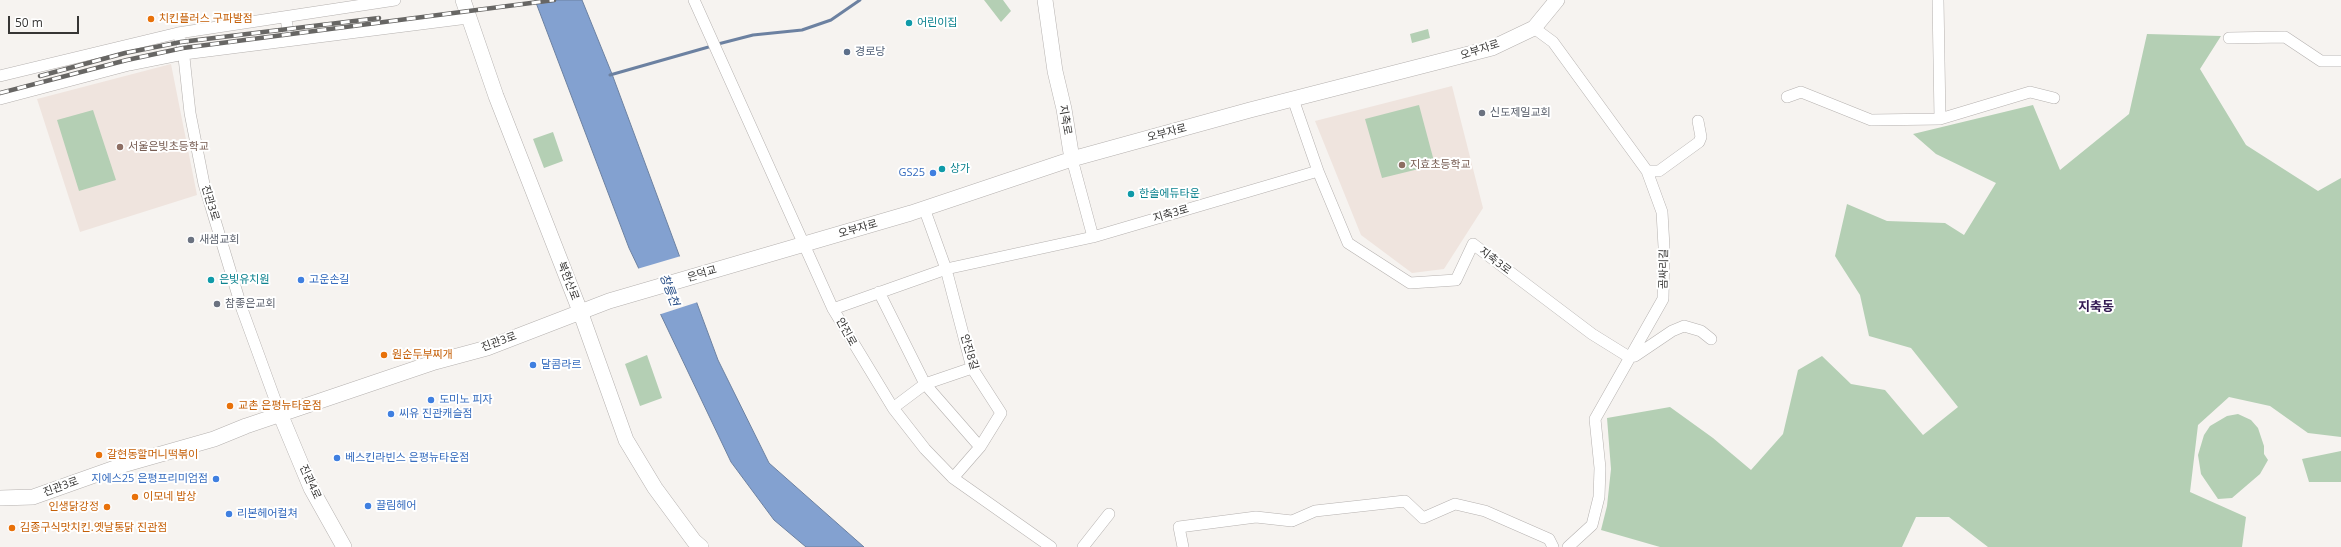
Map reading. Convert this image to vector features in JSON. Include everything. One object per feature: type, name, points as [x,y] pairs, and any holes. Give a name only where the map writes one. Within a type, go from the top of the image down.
[{"type":"main road","name":"북한산로","points":[[463,0],[468,18],[580,311],[626,440],[656,488],[694,541],[701,547]]},
{"type":"main road","name":"지축로","points":[[1045,0],[1055,71],[1064,109],[1072,159]]},
{"type":"main road","name":"오부자로","points":[[766,255],[924,208],[1072,159],[1293,99],[1492,48],[1534,28],[1557,0]]},
{"type":"main road","name":"은덕교","points":[[580,311],[766,255]]},
{"type":"main road","name":"진관3로","points":[[0,498],[33,497],[126,464],[182,449],[435,362],[487,348],[580,311]]},
{"type":"main road","name":"진관4로","points":[[281,416],[311,488],[344,547]]},
{"type":"street","points":[[0,76],[178,33],[395,0]]},
{"type":"street","name":"안진로","points":[[694,0],[833,309],[893,408],[925,449],[953,478],[1051,547]]},
{"type":"street","points":[[1938,0],[1940,119]]},
{"type":"street","points":[[286,17],[289,40]]},
{"type":"street","points":[[0,99],[129,65],[184,54],[468,18]]},
{"type":"street","name":"곰싸리길","points":[[1534,28],[1552,42],[1647,171],[1662,212],[1664,247],[1663,299],[1595,419],[1600,468],[1599,497],[1592,525],[1568,547]]},
{"type":"street","name":"진관3로","points":[[178,33],[184,54],[190,113],[204,184],[242,309],[281,416]]},
{"type":"street","points":[[2229,38],[2285,37],[2321,61],[2341,61]]},
{"type":"street","points":[[1787,97],[1801,92],[1871,120],[1940,119],[2030,92],[2054,98]]},
{"type":"street","name":"지축3로","points":[[1293,99],[1318,171],[1348,243],[1410,283],[1456,280],[1473,244],[1592,334],[1629,357]]},
{"type":"street","points":[[1647,171],[1659,171],[1699,142],[1701,137],[1698,121]]},
{"type":"street","name":"지축로","points":[[1072,159],[1093,237]]},
{"type":"street","name":"지축3로","points":[[1093,237],[1318,171]]},
{"type":"street","name":"안진8길","points":[[924,208],[946,269],[972,368],[1001,413],[980,447],[953,478]]},
{"type":"street","points":[[833,309],[946,269],[1093,237]]},
{"type":"street","points":[[879,292],[925,384],[980,447]]},
{"type":"street","points":[[1629,357],[1635,356],[1672,331],[1684,326],[1700,331],[1711,338]]},
{"type":"street","points":[[893,408],[925,384],[972,368]]},
{"type":"street","points":[[1184,547],[1179,527],[1256,517],[1292,521],[1316,511],[1405,501],[1423,518],[1455,504],[1485,511],[1549,539],[1553,547]]},
{"type":"street","points":[[1083,547],[1109,514]]},
{"type":"shaded area","name":"서울은빛초등학교","points":[[171,64],[197,195],[80,232],[37,99]]},
{"type":"shaded area","name":"지효초등학교","points":[[1452,86],[1483,208],[1444,269],[1412,273],[1361,235],[1315,121]]},
{"type":"green space","points":[[984,0],[1003,0],[1011,11],[1001,22]]},
{"type":"green space","points":[[1428,29],[1430,38],[1412,43],[1410,34]]},
{"type":"green space","points":[[2147,34],[2221,36],[2200,69],[2246,145],[2318,191],[2341,178],[2341,437],[2308,433],[2270,406],[2229,397],[2198,425],[2190,492],[2246,517],[2242,547],[1988,547],[1949,517],[1916,517],[1902,547],[1660,547],[1601,530],[1607,506],[1611,469],[1607,418],[1670,407],[1713,438],[1751,470],[1783,434],[1798,370],[1822,356],[1851,384],[1885,390],[1923,435],[1958,407],[1911,348],[1869,336],[1860,295],[1835,256],[1847,204],[1887,221],[1945,223],[1964,235],[1996,183],[1936,154],[1913,134],[2033,105],[2060,170],[2129,114]]},
{"type":"green space","points":[[1419,105],[1435,165],[1382,178],[1365,119]]},
{"type":"green space","points":[[93,110],[116,180],[79,191],[57,120]]},
{"type":"green space","points":[[553,132],[563,161],[544,168],[533,139]]},
{"type":"green space","points":[[647,355],[662,398],[640,406],[625,364]]},
{"type":"green space","points":[[2238,414],[2251,420],[2258,428],[2264,446],[2264,454],[2268,460],[2260,474],[2232,498],[2218,499],[2201,474],[2198,455],[2204,435],[2210,426],[2227,416]]},
{"type":"green space","points":[[2341,451],[2341,482],[2309,482],[2302,459]]},
{"type":"water","name":"창릉천","points":[[535,0],[582,0],[612,74],[718,360],[769,463],[864,547],[806,547],[774,520],[731,462],[629,248]]},
{"type":"pier","points":[[681,256],[698,302],[658,315],[637,269]]},
{"type":"waterway","points":[[718,44],[753,35],[802,30],[831,20],[860,0]]},
{"type":"waterway","points":[[610,75],[712,46]]},
{"type":"railway","points":[[0,93],[127,60],[183,48],[554,0]]},
{"type":"railway","points":[[40,76],[125,53],[181,42],[379,18]]},
{"type":"place","name":"치킨플러스 구파발점","points":[[151,19]]},
{"type":"place","name":"어린이집","points":[[909,23]]},
{"type":"place","name":"경로당","points":[[847,52]]},
{"type":"place","name":"신도제일교회","points":[[1482,113]]},
{"type":"place","name":"서울은빛초등학교","points":[[120,147]]},
{"type":"place","name":"지효초등학교","points":[[1402,165]]},
{"type":"place","name":"상가","points":[[942,169]]},
{"type":"place","name":"GS25","points":[[933,173]]},
{"type":"place","name":"한솔에듀타운","points":[[1131,194]]},
{"type":"place","name":"새샘교회","points":[[191,240]]},
{"type":"place","name":"은빛유치원","points":[[211,280]]},
{"type":"place","name":"고운손길","points":[[301,280]]},
{"type":"place","name":"참좋은교회","points":[[217,304]]},
{"type":"place","name":"원순두부찌개","points":[[384,355]]},
{"type":"place","name":"달콤라르","points":[[533,365]]},
{"type":"place","name":"도미노 피자","points":[[431,400]]},
{"type":"place","name":"교촌 은평뉴타운점","points":[[230,406]]},
{"type":"place","name":"씨유 진관캐슬점","points":[[391,414]]},
{"type":"place","name":"갈현동할머니떡볶이","points":[[99,455]]},
{"type":"place","name":"베스킨라빈스 은평뉴타운점","points":[[337,458]]},
{"type":"place","name":"지에스25 은평프리미엄점","points":[[216,479]]},
{"type":"place","name":"이모네 밥상","points":[[135,497]]},
{"type":"place","name":"끌림헤어","points":[[368,506]]},
{"type":"place","name":"인생닭강정","points":[[107,507]]},
{"type":"place","name":"리본헤어컬쳐","points":[[229,514]]},
{"type":"place","name":"김종구식맛치킨.옛날통닭 진관점","points":[[12,528]]},
{"type":"district","name":"지축동","points":[[2096,307]]}]
